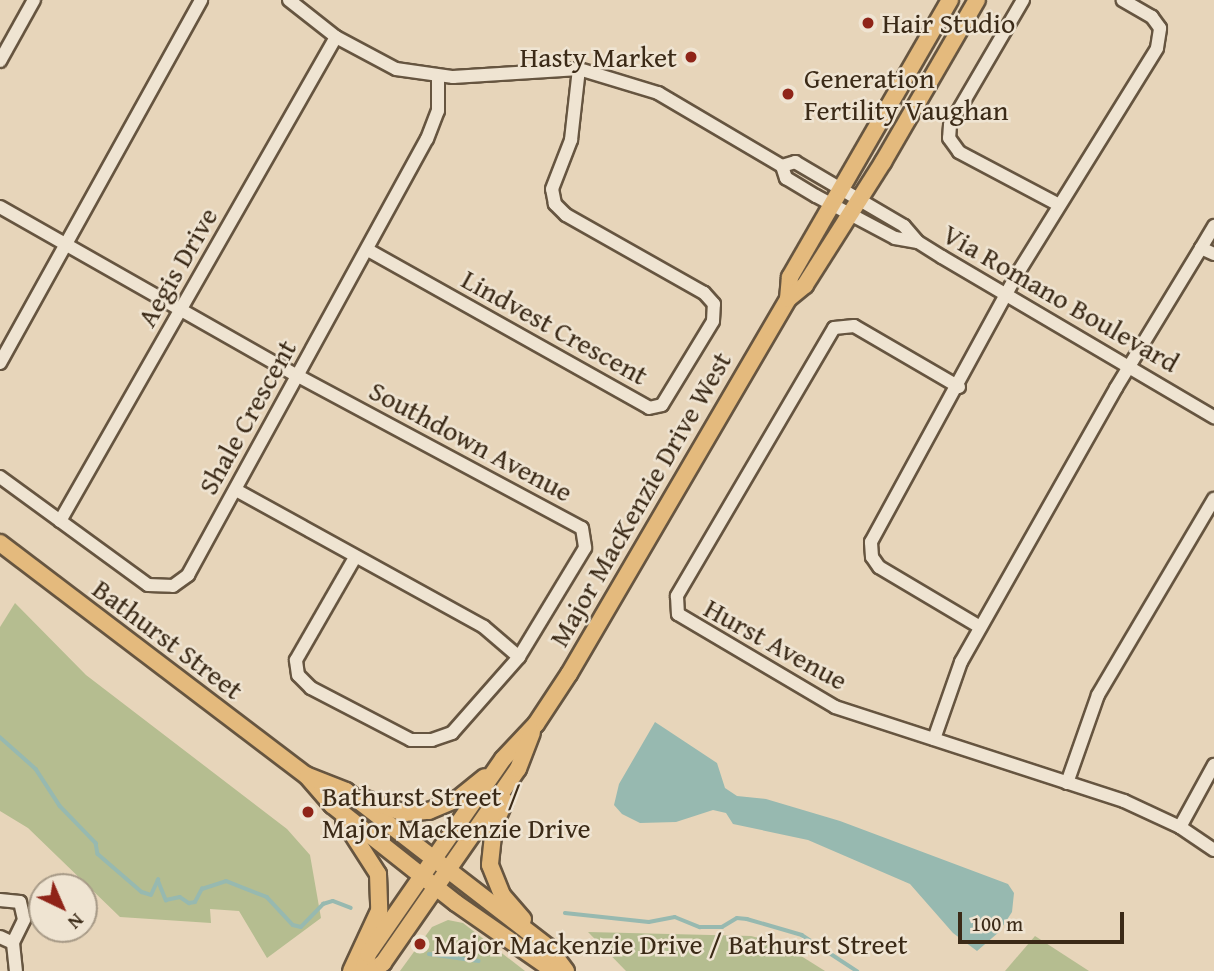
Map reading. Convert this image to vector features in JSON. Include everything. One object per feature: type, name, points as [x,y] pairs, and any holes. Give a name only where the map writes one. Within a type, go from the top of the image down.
[{"type":"main road","name":"Major MacKenzie Drive West","points":[[788,299],[790,277],[950,0]]},
{"type":"main road","name":"Major MacKenzie Drive West","points":[[363,971],[368,954],[430,881],[448,870],[518,769],[536,724],[788,299],[805,285],[855,206],[977,0]]},
{"type":"main road","name":"Bathurst Street","points":[[0,542],[306,775],[332,805],[430,881],[554,971]]},
{"type":"main road","name":"Major MacKenzie Drive West","points":[[372,971],[383,963],[430,881],[435,860],[498,767],[536,724]]},
{"type":"main road","points":[[346,791],[404,813],[429,811],[459,798],[498,767]]},
{"type":"main road","points":[[518,769],[494,826],[490,865],[502,895],[548,947]]},
{"type":"main road","name":"Bathurst Street","points":[[306,775],[346,791],[548,947],[566,971]]},
{"type":"main road","points":[[332,805],[378,874],[379,911],[351,971]]},
{"type":"street","points":[[0,61],[34,0]]},
{"type":"street","points":[[0,363],[201,0]]},
{"type":"street","points":[[289,0],[335,37],[397,69],[438,77],[579,69],[658,93],[782,166],[795,162],[841,189],[855,206]]},
{"type":"street","points":[[1023,0],[950,125],[949,138],[959,152],[1059,205]]},
{"type":"street","points":[[980,627],[881,568],[870,551],[873,537],[959,387],[1007,294],[1160,39],[1160,27],[1152,17],[1123,0]]},
{"type":"street","name":"Aegis Drive","points":[[60,521],[335,37]]},
{"type":"street","name":"Lindvest Crescent","points":[[368,250],[649,408],[662,405],[712,321],[714,304],[704,293],[566,215],[555,204],[552,189],[571,140],[579,69]]},
{"type":"street","name":"Shale Crescent","points":[[0,477],[148,585],[173,586],[188,575],[427,139],[438,111],[438,77]]},
{"type":"street","name":"Via Romano Boulevard","points":[[782,166],[786,178],[832,204],[855,206],[895,237],[918,242],[1214,417]]},
{"type":"street","name":"Southdown Avenue","points":[[0,207],[298,376],[582,528],[585,548],[519,657],[452,733],[432,740],[411,740],[311,688],[298,675],[296,660],[354,559]]},
{"type":"street","points":[[934,739],[953,680],[980,627],[1129,366],[1214,226]]},
{"type":"street","points":[[1201,248],[1214,254]]},
{"type":"street","name":"Hurst Avenue","points":[[959,387],[854,326],[835,327],[776,422],[675,604],[685,622],[814,697],[1068,783],[1180,827],[1214,850]]},
{"type":"street","points":[[236,490],[354,559],[484,627],[519,657]]},
{"type":"street","points":[[1068,783],[1098,695],[1214,499]]},
{"type":"street","points":[[1180,827],[1214,765]]},
{"type":"street","points":[[0,900],[20,902],[24,920],[13,943],[16,971]]},
{"type":"street","points":[[0,937],[13,943]]},
{"type":"green space","points":[[15,603],[86,675],[287,829],[310,855],[321,918],[267,958],[239,911],[210,909],[211,923],[120,917],[98,896],[98,873],[75,873],[28,828],[0,811],[0,627]]},
{"type":"green space","points":[[448,920],[463,923],[525,971],[400,971],[432,927]]},
{"type":"green space","points":[[588,932],[751,936],[782,944],[825,971],[626,971]]},
{"type":"green space","points":[[1035,936],[1089,971],[1005,971]]},
{"type":"water","points":[[655,722],[717,763],[725,788],[737,796],[766,799],[840,821],[1008,884],[1014,893],[1012,912],[999,932],[977,951],[953,933],[910,884],[808,840],[733,824],[726,813],[713,810],[676,822],[640,823],[622,814],[614,805],[619,784]]},
{"type":"waterway","points":[[0,737],[36,769],[60,806],[96,843],[98,854],[142,892],[151,895],[158,880],[166,900],[180,897],[189,903],[195,902],[202,889],[226,881],[267,897],[293,925],[301,927],[323,904],[333,901],[351,908]]},
{"type":"waterway","points":[[565,913],[649,922],[675,917],[700,927],[722,927],[737,918],[747,919],[802,935],[857,971]]},
{"type":"waterway","points":[[429,954],[479,961]]},
{"type":"place","name":"Hair Studio","points":[[868,23]]},
{"type":"place","name":"Hasty Market","points":[[691,57]]},
{"type":"place","name":"Generation Fertility Vaughan","points":[[788,94]]},
{"type":"place","name":"Bathurst Street / Major Mackenzie Drive","points":[[308,812]]},
{"type":"place","name":"Major Mackenzie Drive / Bathurst Street","points":[[420,944]]}]
